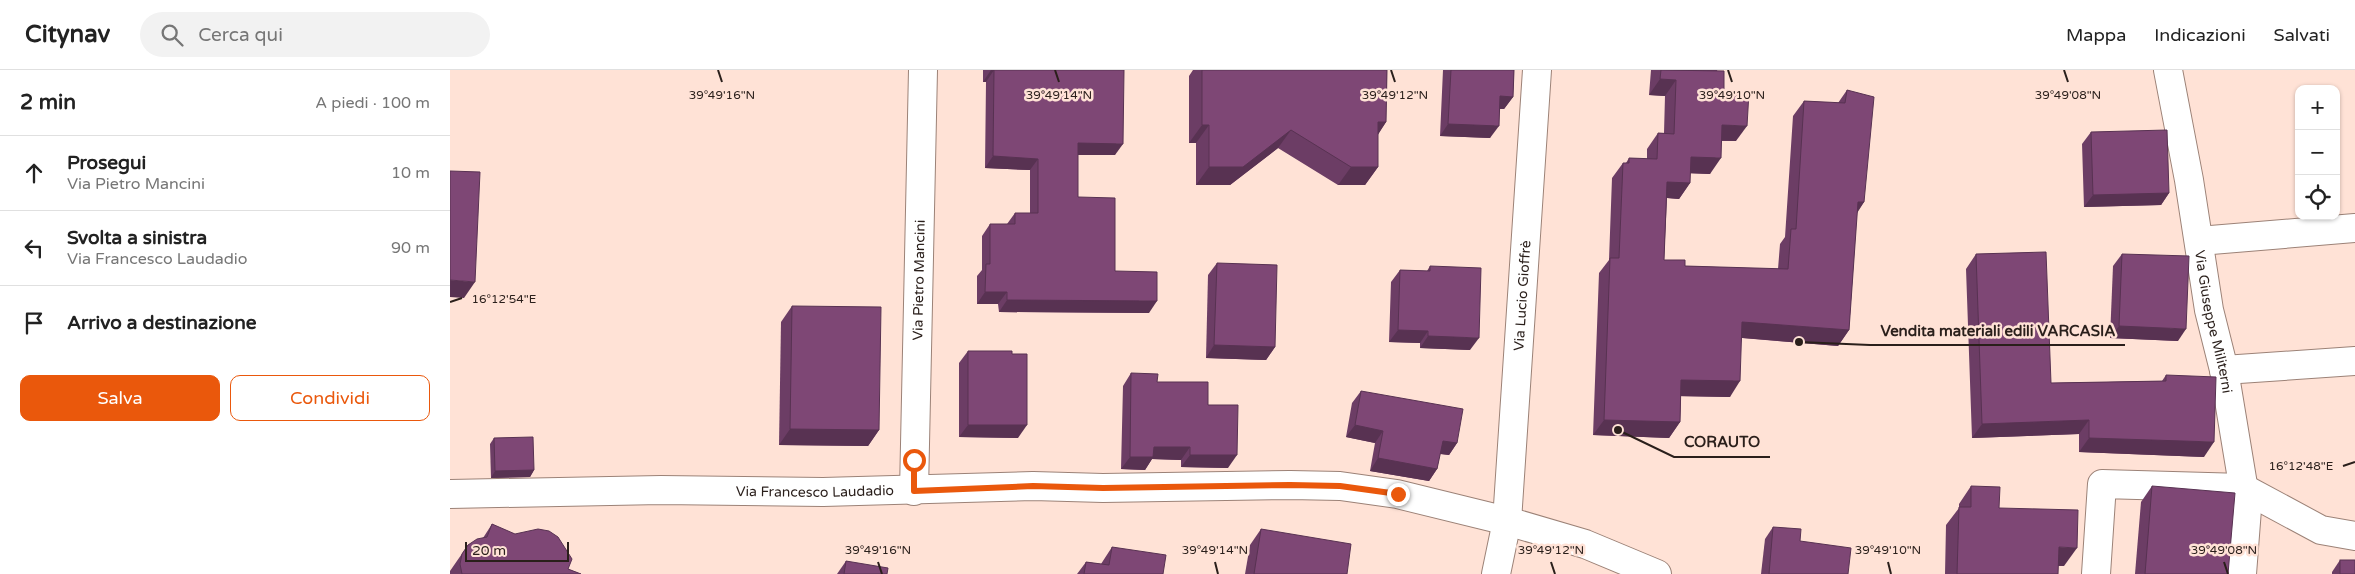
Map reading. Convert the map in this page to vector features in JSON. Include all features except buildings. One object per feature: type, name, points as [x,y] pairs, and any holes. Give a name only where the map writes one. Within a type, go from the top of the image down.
[{"type":"street","name":"Via Pietro Mancini","points":[[914,491],[923,70]]},
{"type":"street","name":"Via Lucio Gioffrè","points":[[1496,574],[1507,521],[1537,70]]},
{"type":"street","name":"Via Giuseppe Militerni","points":[[2168,70],[2199,242],[2209,310],[2224,370],[2247,509],[2242,574]]},
{"type":"street","points":[[2199,242],[2355,228]]},
{"type":"street","points":[[2224,370],[2355,361]]},
{"type":"street","points":[[2096,574],[2102,484],[2243,488],[2321,530],[2355,536]]},
{"type":"street","name":"Via Francesco Laudadio","points":[[450,494],[661,490],[914,491],[1033,486],[1103,488],[1340,486],[1398,494],[1507,521],[1585,544],[1657,574]]},
{"type":"place","name":"Vendita materiali edili VARCASIA","points":[[1799,342]]},
{"type":"place","name":"CORAUTO","points":[[1618,430]]},
{"type":"route","points":[[914,460],[914,491],[1033,486],[1103,488],[1290,485],[1340,486],[1398,494]]}]
